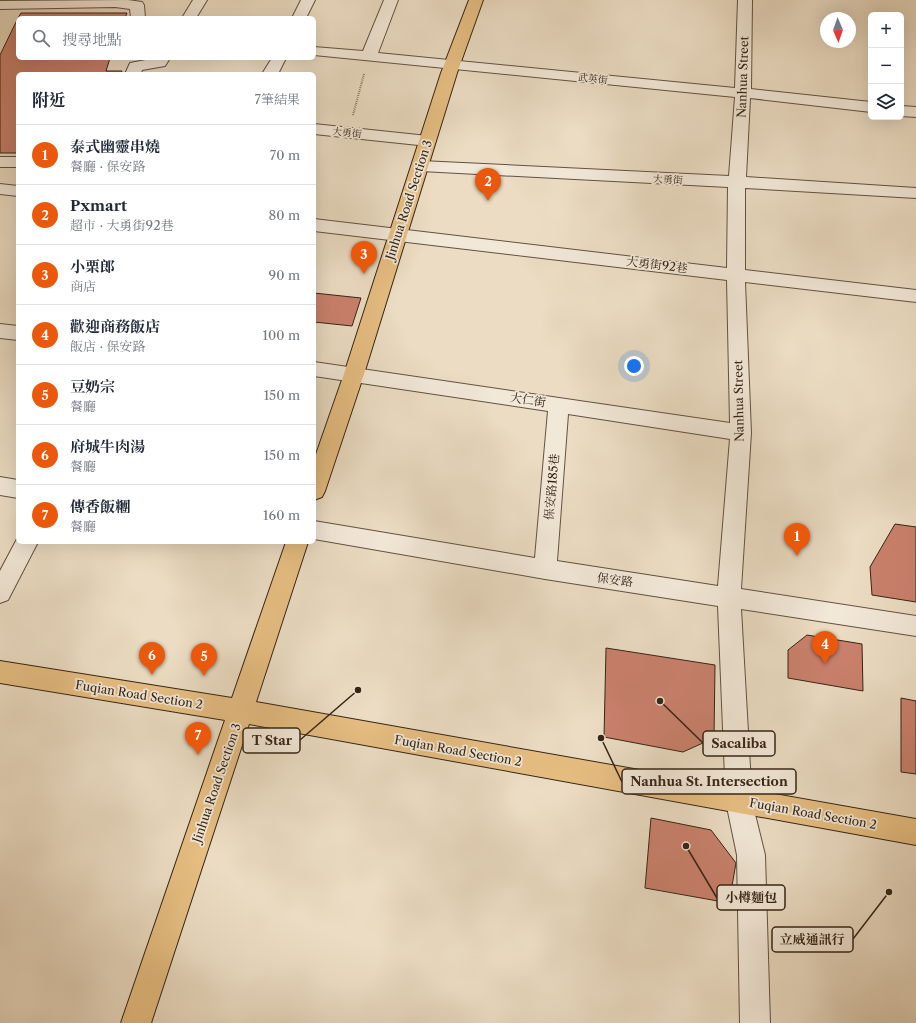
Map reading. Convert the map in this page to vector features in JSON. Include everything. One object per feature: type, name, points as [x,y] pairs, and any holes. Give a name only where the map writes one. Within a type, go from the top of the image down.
[{"type":"main road","name":"Jinhua Road Section 3","points":[[316,485],[354,374],[453,64],[476,0]]},
{"type":"main road","name":"Jinhua Road Section 3","points":[[136,1023],[296,544]]},
{"type":"main road","name":"Fuqian Road Section 2","points":[[0,672],[241,711],[739,802],[916,832]]},
{"type":"street","points":[[190,16],[200,0]]},
{"type":"street","points":[[300,16],[308,0]]},
{"type":"street","points":[[369,56],[391,0]]},
{"type":"street","name":"Nanhua Street","points":[[745,0],[736,275],[741,433],[730,597],[739,802],[751,855],[755,1023]]},
{"type":"street","points":[[2,9],[116,1],[137,5],[138,16]]},
{"type":"street","name":"武英街","points":[[316,51],[868,107]]},
{"type":"street","points":[[135,66],[160,63],[162,60]]},
{"type":"street","points":[[271,72],[278,60]]},
{"type":"street","points":[[904,111],[916,112]]},
{"type":"street","name":"大勇街","points":[[316,129],[428,141]]},
{"type":"street","points":[[0,162],[16,162]]},
{"type":"street","name":"大勇街","points":[[421,166],[738,182],[916,193]]},
{"type":"street","points":[[0,189],[16,191]]},
{"type":"street","points":[[316,225],[398,234]]},
{"type":"street","name":"大勇街92巷","points":[[398,234],[916,296]]},
{"type":"street","points":[[0,331],[16,333]]},
{"type":"street","name":"大仁街","points":[[316,369],[741,433]]},
{"type":"street","name":"保安路185巷","points":[[545,569],[559,405]]},
{"type":"street","points":[[0,486],[16,489]]},
{"type":"street","name":"保安路","points":[[316,530],[545,569],[916,626]]},
{"type":"street","points":[[0,592],[26,544]]},
{"type":"path","points":[[349,132],[369,56]]},
{"type":"building","points":[[21,13],[127,13],[126,16],[19,16]]},
{"type":"building","points":[[16,22],[16,60],[109,60],[106,71],[122,71],[16,72],[16,153],[0,153],[0,55]]},
{"type":"building","points":[[316,293],[361,298],[352,326],[316,322]]},
{"type":"building","points":[[895,524],[916,527],[916,602],[872,595],[870,567]]},
{"type":"building","points":[[807,635],[862,644],[863,691],[788,678],[788,650]]},
{"type":"building","points":[[606,648],[715,665],[714,738],[683,752],[604,737]]},
{"type":"building","points":[[901,698],[916,701],[916,774],[901,772]]},
{"type":"building","points":[[651,818],[711,830],[736,863],[729,903],[645,888]]},
{"type":"place","name":"Pxmart","points":[[488,201]]},
{"type":"place","name":"小栗郎","points":[[364,274]]},
{"type":"place","name":"泰式幽靈串燒","points":[[797,556]]},
{"type":"place","name":"歡迎商務飯店","points":[[825,664]]},
{"type":"place","name":"府城牛肉湯","points":[[152,675]]},
{"type":"place","name":"豆奶宗","points":[[204,676]]},
{"type":"place","name":"T Star","points":[[358,690]]},
{"type":"place","name":"Sacaliba","points":[[660,701]]},
{"type":"place","name":"Nanhua St. Intersection","points":[[601,738]]},
{"type":"place","name":"傳香飯糰","points":[[198,755]]},
{"type":"place","name":"小樽麵包","points":[[686,846]]},
{"type":"place","name":"立威通訊行","points":[[889,892]]}]
